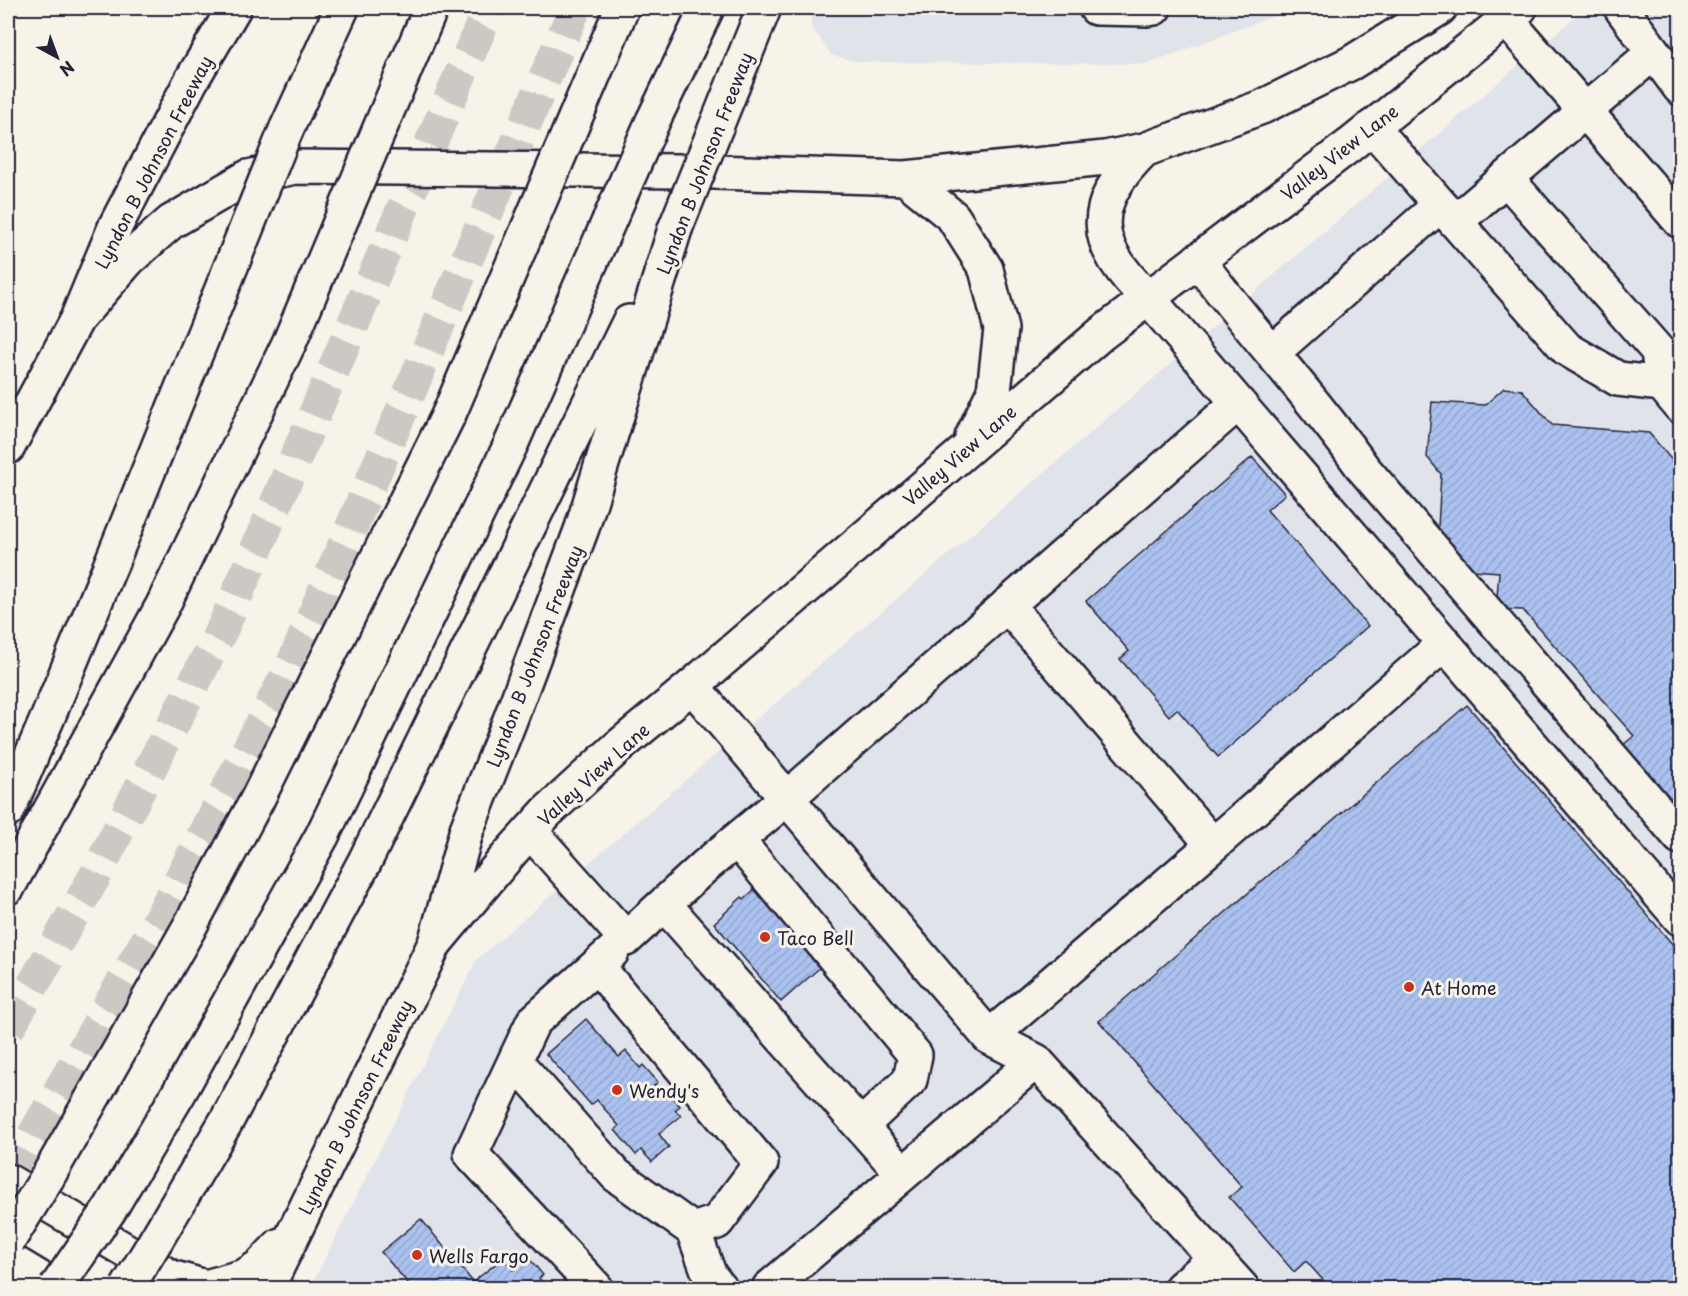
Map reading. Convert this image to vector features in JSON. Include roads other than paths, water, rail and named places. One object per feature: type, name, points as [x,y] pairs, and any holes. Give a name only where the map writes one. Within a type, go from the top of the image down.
[{"type":"main road","name":"Lyndon B Johnson Freeway","points":[[8,447],[77,319],[116,225],[191,81],[234,8]]},
{"type":"main road","points":[[8,810],[111,564],[286,130],[342,8]]},
{"type":"main road","points":[[8,887],[163,605],[290,341],[431,8]]},
{"type":"main road","points":[[8,1241],[189,928],[246,820],[448,414],[622,8]]},
{"type":"main road","points":[[8,1258],[56,1288],[111,1209],[180,1091],[322,836],[512,442],[652,123],[707,8]]},
{"type":"main road","name":"Lyndon B Johnson Freeway","points":[[267,1288],[435,943],[467,829],[582,528],[675,229],[764,8]]},
{"type":"main road","points":[[1096,8],[1150,8]]},
{"type":"main road","points":[[905,178],[1105,158],[1144,150],[1262,107],[1351,63],[1440,8]]},
{"type":"main road","points":[[1621,8],[1680,88]]},
{"type":"main road","points":[[1507,12],[1585,110],[1680,221]]},
{"type":"main road","name":"Valley View Lane","points":[[435,943],[530,831],[617,748],[1101,334],[1372,127],[1507,12]]},
{"type":"main road","points":[[1272,353],[1448,214],[1506,178],[1653,53]]},
{"type":"main road","points":[[1372,127],[1567,349],[1618,379],[1671,395]]},
{"type":"main road","points":[[1144,150],[1124,170],[1109,193],[1104,212],[1107,246],[1117,264],[1680,918]]},
{"type":"main road","name":"Lyndon B Johnson Freeway","points":[[77,319],[129,259],[171,222],[248,177],[296,167],[680,171],[905,178]]},
{"type":"main road","points":[[905,178],[953,217],[986,269],[996,309],[1000,329],[994,391],[968,447]]},
{"type":"main road","points":[[1506,178],[1658,351],[1671,395]]},
{"type":"main road","points":[[127,1288],[227,1120],[365,861],[675,229]]},
{"type":"main road","points":[[1198,260],[1227,300],[1337,431],[1363,468],[1680,837]]},
{"type":"main road","points":[[596,1288],[471,1154],[533,1022],[664,904],[1238,403]]},
{"type":"main road","points":[[1007,605],[1213,845]]},
{"type":"main road","points":[[989,1037],[1444,643]]},
{"type":"main road","points":[[692,686],[989,1037],[1036,1061],[1242,1288]]},
{"type":"main road","points":[[530,831],[626,939]]},
{"type":"main road","points":[[737,840],[915,1055],[910,1080],[861,1126]]},
{"type":"main road","points":[[664,904],[903,1174]]},
{"type":"main road","points":[[597,966],[760,1163],[717,1222],[693,1230]]},
{"type":"main road","points":[[515,1061],[616,1175],[693,1230],[710,1276],[720,1288]]},
{"type":"main road","points":[[769,1288],[1036,1061]]},
{"type":"main road","points":[[8,1180],[171,1277],[206,1287],[245,1276],[260,1266],[297,1227]]},
{"type":"main road","points":[[1181,1288],[1215,1258]]},
{"type":"tunnel","points":[[8,1029],[95,876],[223,627],[489,8]]},
{"type":"tunnel","points":[[8,1179],[161,916],[293,663],[575,8]]},
{"type":"place","name":"Taco Bell","points":[[765,937]]},
{"type":"place","name":"At Home","points":[[1409,987]]},
{"type":"place","name":"Wendy's","points":[[617,1090]]},
{"type":"place","name":"Wells Fargo","points":[[417,1255]]}]
